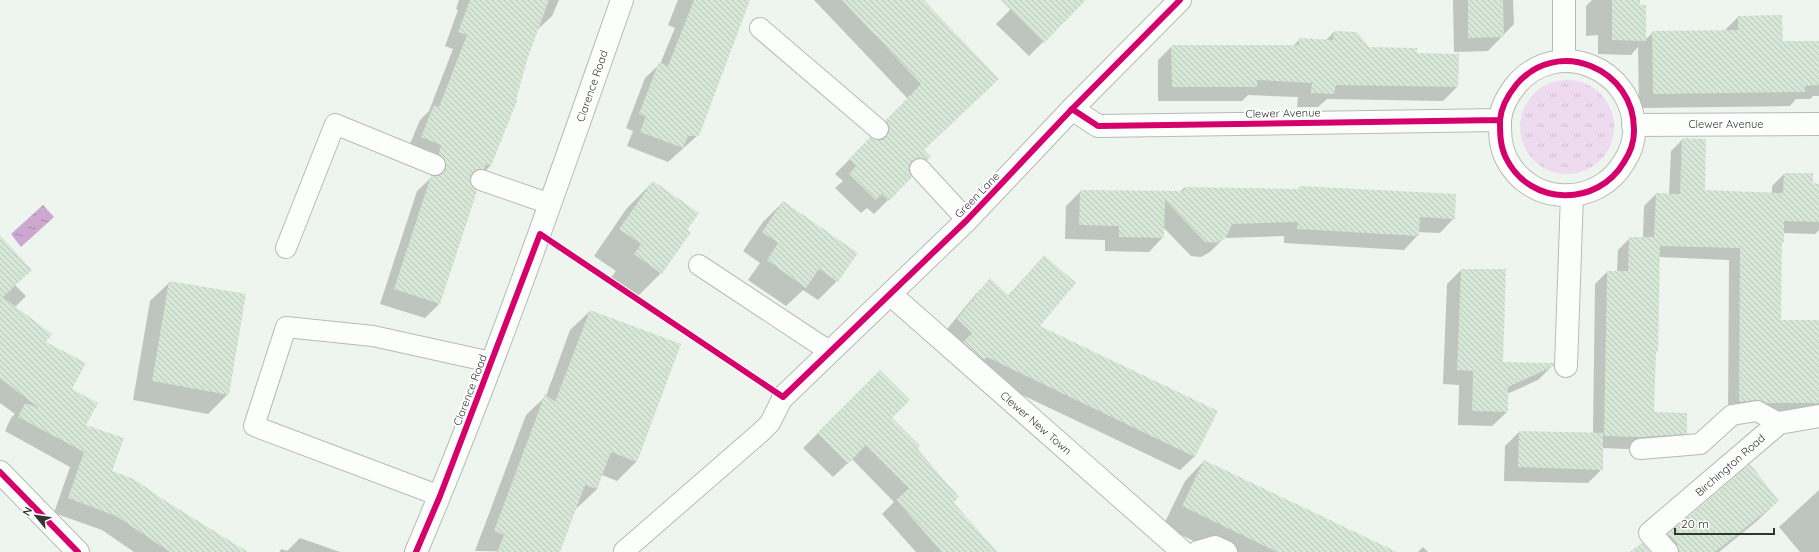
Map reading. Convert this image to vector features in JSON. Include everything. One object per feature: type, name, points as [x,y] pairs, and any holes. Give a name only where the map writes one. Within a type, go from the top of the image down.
[{"type":"street","name":"Clarence Road","points":[[416,552],[440,496],[540,234],[622,0]]},
{"type":"street","points":[[1564,0],[1564,61]]},
{"type":"street","name":"Green Lane","points":[[783,397],[829,351],[967,220],[1172,3]]},
{"type":"street","points":[[1564,61],[1586,63],[1606,73],[1622,89],[1631,109],[1634,131],[1630,153],[1618,172],[1602,186],[1581,195],[1558,196],[1537,190],[1519,177],[1506,158],[1500,138],[1500,120],[1500,115],[1508,94],[1523,77],[1542,65],[1564,61]]},
{"type":"street","name":"Clewer Avenue","points":[[1072,109],[1098,126],[1500,120]]},
{"type":"street","name":"Clewer Avenue","points":[[1633,125],[1819,124]]},
{"type":"street","points":[[1566,366],[1572,195]]},
{"type":"street","name":"Clewer New Town","points":[[890,294],[1182,552]]},
{"type":"street","points":[[1779,423],[1819,416]]},
{"type":"street","name":"Birchington Road","points":[[1667,552],[1650,534],[1779,423]]},
{"type":"street","points":[[0,472],[78,552]]},
{"type":"street","points":[[1198,552],[1215,547],[1226,552]]},
{"type":"lane","points":[[760,28],[878,129]]},
{"type":"lane","points":[[286,248],[335,124],[435,165]]},
{"type":"lane","points":[[920,169],[967,220]]},
{"type":"lane","points":[[481,180],[550,204]]},
{"type":"lane","points":[[699,265],[829,351]]},
{"type":"lane","points":[[440,496],[254,426],[286,326],[373,336],[491,362]]},
{"type":"lane","points":[[624,551],[770,423],[783,397]]},
{"type":"lane","points":[[1640,449],[1700,444],[1732,415],[1757,411],[1779,423]]},
{"type":"path","points":[[540,234],[783,397]]},
{"type":"green space","points":[[1567,80],[1585,84],[1600,94],[1610,109],[1614,127],[1610,145],[1600,160],[1585,170],[1567,174],[1549,170],[1534,160],[1524,145],[1520,127],[1524,109],[1534,94],[1549,84]]},
{"type":"water","points":[[43,205],[54,217],[21,247],[11,234]]},
{"type":"building","points":[[470,0],[549,0],[528,57],[516,100],[517,101],[491,166],[486,164],[484,169],[474,171],[470,176],[470,183],[477,191],[440,304],[394,289],[431,176],[442,174],[446,169],[444,158],[439,154],[441,145],[421,137],[434,105],[439,107],[467,35],[458,32]]},
{"type":"building","points":[[694,0],[750,0],[699,136],[688,136],[683,148],[640,132],[646,116],[639,114],[659,62],[668,66]]},
{"type":"building","points":[[842,0],[924,0],[999,79],[924,150],[931,157],[927,160],[918,158],[912,161],[909,165],[909,171],[912,177],[889,201],[882,194],[876,200],[849,174],[856,166],[849,159],[870,137],[876,140],[882,140],[886,137],[889,131],[889,125],[886,120],[921,84]]},
{"type":"building","points":[[1001,0],[1086,0],[1044,43]]},
{"type":"building","points":[[1468,0],[1503,0],[1504,37],[1468,38]]},
{"type":"building","points":[[1612,0],[1640,0],[1640,5],[1646,5],[1646,41],[1612,40]]},
{"type":"building","points":[[1782,15],[1783,41],[1819,41],[1819,85],[1805,86],[1805,92],[1653,94],[1652,31],[1738,30],[1738,16]]},
{"type":"building","points":[[1334,31],[1357,32],[1369,47],[1417,48],[1417,53],[1459,54],[1458,87],[1336,85],[1334,94],[1311,93],[1312,83],[1257,80],[1257,87],[1172,87],[1171,45],[1299,45],[1299,38],[1333,40]]},
{"type":"building","points":[[1682,138],[1706,139],[1705,190],[1783,193],[1784,173],[1813,173],[1813,183],[1819,184],[1819,222],[1784,221],[1784,242],[1782,242],[1781,320],[1819,320],[1819,403],[1766,403],[1755,400],[1739,402],[1740,248],[1660,246],[1658,352],[1656,352],[1654,412],[1687,413],[1687,434],[1640,437],[1604,436],[1607,271],[1628,271],[1629,237],[1654,237],[1656,193],[1680,194]]},
{"type":"building","points":[[653,181],[699,213],[687,230],[691,232],[662,274],[634,254],[641,244],[619,229]]},
{"type":"building","points":[[1299,186],[1456,194],[1455,219],[1420,217],[1419,236],[1297,229],[1298,222],[1232,224],[1226,238],[1216,243],[1205,242],[1165,200],[1164,238],[1119,237],[1119,226],[1079,225],[1080,190],[1184,191],[1184,187],[1299,189]]},
{"type":"building","points":[[783,201],[858,253],[838,282],[819,269],[806,288],[767,260],[778,243],[762,232]]},
{"type":"building","points":[[0,235],[32,270],[3,297],[52,334],[46,342],[86,363],[72,389],[98,403],[86,425],[124,438],[112,471],[134,479],[164,500],[248,552],[170,552],[116,516],[68,498],[84,452],[18,417],[25,403],[39,408],[0,378]]},
{"type":"building","points":[[1044,255],[1076,283],[1040,326],[1218,411],[1195,457],[987,357],[984,360],[963,342],[972,333],[957,319],[990,278],[1009,296]]},
{"type":"building","points":[[1461,269],[1506,269],[1503,362],[1554,363],[1554,366],[1508,387],[1508,412],[1472,411],[1473,371],[1457,370]]},
{"type":"building","points":[[169,281],[246,294],[229,395],[152,381]]},
{"type":"building","points":[[590,310],[681,344],[637,462],[611,452],[597,489],[585,485],[560,552],[497,552],[504,535],[494,531],[545,394],[555,402]]},
{"type":"building","points":[[880,370],[910,400],[892,418],[920,446],[917,450],[959,497],[953,502],[998,552],[942,552],[896,500],[909,488],[866,445],[848,464],[817,433]]},
{"type":"building","points":[[1519,431],[1603,433],[1603,470],[1518,467]]},
{"type":"building","points":[[1204,460],[1397,552],[1277,552],[1182,506]]},
{"type":"building","points":[[1750,464],[1779,501],[1715,552],[1679,552],[1677,544],[1668,534]]},
{"type":"building","points":[[1642,543],[1650,552],[1630,552]]},
{"type":"cycle path","points":[[416,552],[440,496],[540,234],[783,397],[967,220],[1072,109],[1180,0]]},
{"type":"cycle path","points":[[1072,109],[1098,126],[1500,120],[1503,106],[1510,93],[1516,85],[1533,70],[1552,63],[1572,61],[1591,66],[1608,76],[1622,90],[1631,109],[1634,135],[1628,155],[1612,177],[1598,187],[1582,193],[1564,195],[1547,193],[1531,186],[1517,174],[1506,158],[1501,144],[1500,120]]},
{"type":"cycle path","points":[[0,472],[78,552]]}]
